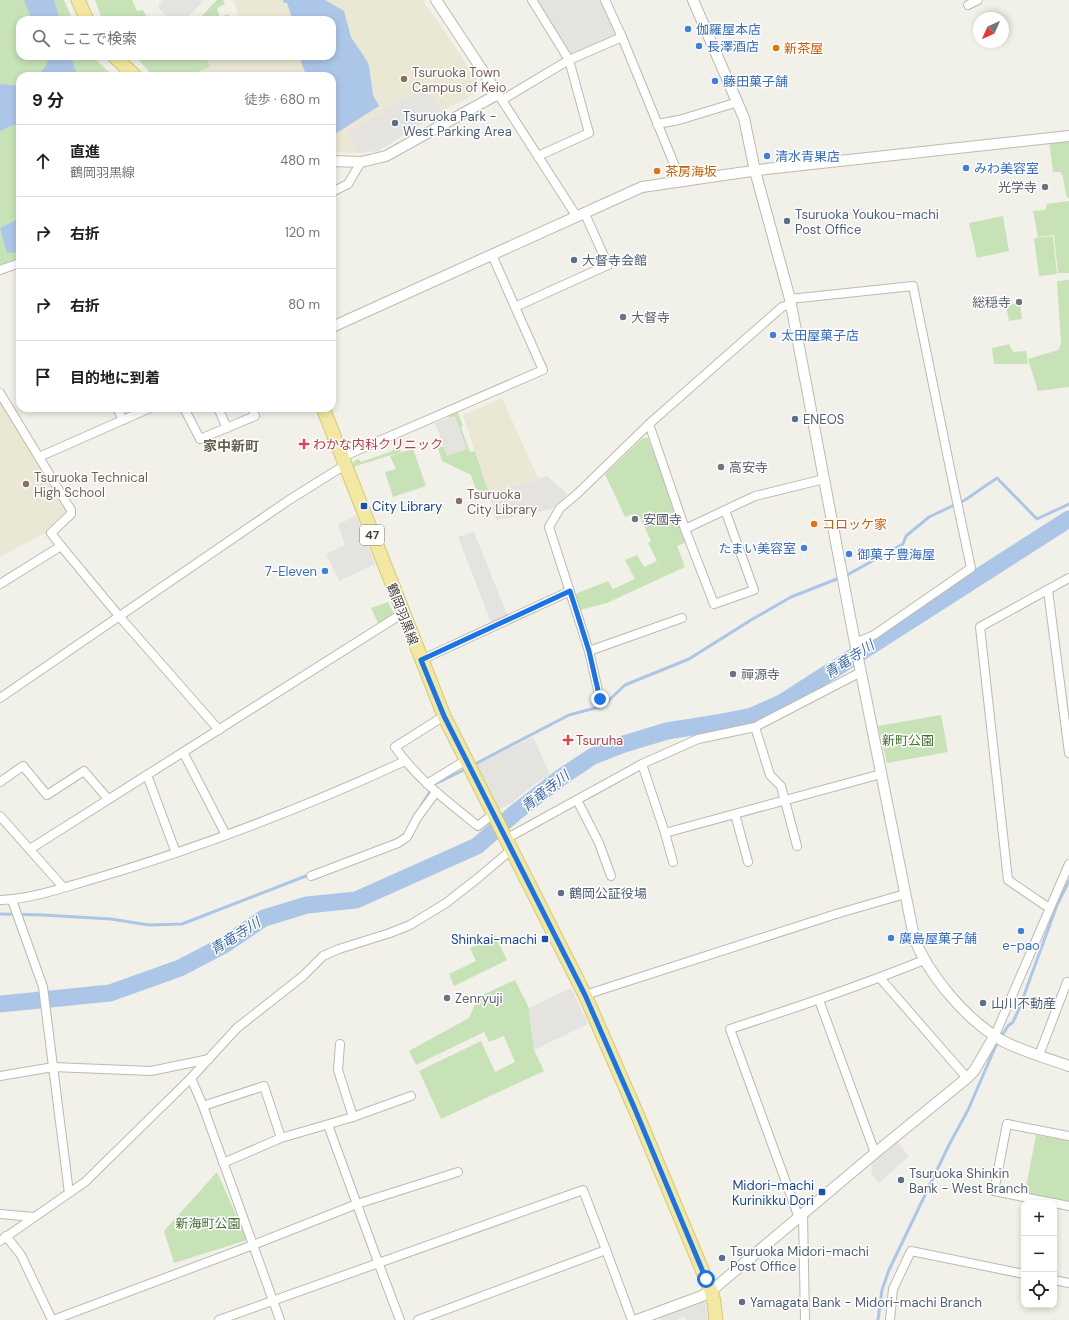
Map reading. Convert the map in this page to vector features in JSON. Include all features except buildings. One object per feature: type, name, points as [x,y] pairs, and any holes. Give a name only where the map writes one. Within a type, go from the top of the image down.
[{"type":"main road","points":[[78,0],[85,16]]},
{"type":"main road","points":[[118,60],[131,72]]},
{"type":"main road","name":"鶴岡羽黒線","points":[[325,412],[444,716],[585,995],[634,1107],[711,1291],[716,1320]]},
{"type":"street","points":[[436,0],[538,156],[581,215],[608,265],[515,307]]},
{"type":"street","points":[[532,0],[569,60],[589,133],[538,156]]},
{"type":"street","points":[[605,0],[622,37],[681,181]]},
{"type":"street","points":[[693,0],[738,102],[748,135],[755,171],[791,302],[855,643],[914,937],[924,960],[940,983],[981,1026],[995,1036],[1011,1044],[1069,1066]]},
{"type":"street","points":[[968,5],[978,0]]},
{"type":"street","points":[[336,161],[361,162],[386,156],[569,60],[622,37]]},
{"type":"street","points":[[658,124],[679,120],[738,102]]},
{"type":"street","points":[[336,325],[642,187],[755,171],[1069,136]]},
{"type":"street","points":[[336,190],[348,184],[361,162]]},
{"type":"street","points":[[0,698],[283,505],[343,461],[543,370],[492,255]]},
{"type":"street","points":[[0,270],[16,264]]},
{"type":"street","points":[[600,699],[589,651],[549,527],[560,508],[578,494],[648,424],[782,307],[791,302],[913,286],[971,568],[874,635],[855,643]]},
{"type":"street","points":[[0,393],[71,510],[71,514],[51,533],[119,616],[219,730]]},
{"type":"street","points":[[119,412],[123,420]]},
{"type":"street","points":[[39,457],[141,412]]},
{"type":"street","points":[[186,412],[200,439],[255,416],[254,412]]},
{"type":"street","points":[[220,412],[227,428]]},
{"type":"street","points":[[648,424],[685,529],[714,604],[754,590],[725,510]]},
{"type":"street","points":[[685,529],[756,496],[824,480]]},
{"type":"street","points":[[0,584],[61,546]]},
{"type":"street","points":[[1049,908],[1008,880],[980,627],[1069,578]]},
{"type":"street","points":[[1048,590],[1069,753]]},
{"type":"street","points":[[421,660],[570,591]]},
{"type":"street","points":[[30,849],[403,613]]},
{"type":"street","points":[[589,651],[682,618]]},
{"type":"street","points":[[513,835],[642,764],[698,739],[755,727],[861,672]]},
{"type":"street","points":[[444,716],[395,747],[405,761],[427,784],[478,826],[491,810]]},
{"type":"street","points":[[755,727],[770,775],[781,786],[798,846]]},
{"type":"street","points":[[183,752],[226,835]]},
{"type":"street","points":[[427,784],[466,760]]},
{"type":"street","points":[[0,900],[12,900],[63,887],[176,853],[356,784],[405,761]]},
{"type":"street","points":[[642,764],[665,832],[673,862]]},
{"type":"street","points":[[0,782],[23,766],[47,795],[84,771],[108,799]]},
{"type":"street","points":[[665,832],[881,774]]},
{"type":"street","points":[[147,775],[176,853]]},
{"type":"street","points":[[311,876],[398,843],[407,837],[417,818],[436,792]]},
{"type":"street","points":[[577,800],[599,843],[611,876]]},
{"type":"street","points":[[735,814],[748,862]]},
{"type":"street","points":[[0,816],[63,887]]},
{"type":"street","points":[[458,1172],[357,1204],[253,1245],[52,1320],[21,1256],[3,1238],[84,1182],[191,1078],[237,1028],[304,976],[323,956],[339,949],[390,934],[410,925],[478,878],[511,850]]},
{"type":"street","points":[[637,1320],[702,1296],[711,1291],[875,1153],[968,1078],[974,1071],[995,1036],[1069,864]]},
{"type":"street","points":[[585,995],[836,914],[905,894]]},
{"type":"street","points":[[12,900],[43,987],[69,1193]]},
{"type":"street","points":[[805,1320],[801,1216],[730,1029],[819,1000],[924,960]]},
{"type":"street","points":[[880,978],[968,1078]]},
{"type":"street","points":[[1038,1055],[1067,982],[1069,983]]},
{"type":"street","points":[[819,1000],[875,1153]]},
{"type":"street","points":[[340,1044],[338,1070],[353,1117]]},
{"type":"street","points":[[0,1076],[53,1066],[152,1071],[209,1059]]},
{"type":"street","points":[[191,1078],[203,1106],[280,1320]]},
{"type":"street","points":[[203,1106],[264,1086],[281,1138]]},
{"type":"street","points":[[223,1163],[281,1138],[353,1117],[411,1096]]},
{"type":"street","points":[[1038,1200],[994,1191],[1007,1124],[1069,1136]]},
{"type":"street","points":[[328,1125],[400,1320]]},
{"type":"street","points":[[219,1320],[583,1190],[632,1320]]},
{"type":"street","points":[[1057,1204],[1069,1206]]},
{"type":"street","points":[[0,1214],[34,1217]]},
{"type":"street","points":[[418,1320],[606,1250]]},
{"type":"street","points":[[890,1320],[893,1289],[911,1251],[1021,1273]]},
{"type":"street","points":[[1057,1281],[1069,1283]]},
{"type":"shaded area","points":[[162,0],[204,0],[189,16],[167,16],[159,9],[159,4]]},
{"type":"shaded area","name":"Tsuruoka Town Campus of Keio","points":[[233,0],[422,0],[436,18],[479,83],[476,93],[442,112],[425,86],[348,134],[359,153],[336,152],[336,72],[197,72],[210,67],[207,60],[336,60],[336,16],[239,16]]},
{"type":"shaded area","points":[[537,0],[601,0],[616,30],[614,37],[573,57]]},
{"type":"shaded area","name":"Tsuruoka Park - West Parking Area","points":[[425,86],[442,112],[378,151],[359,153],[347,134]]},
{"type":"shaded area","points":[[502,398],[538,478],[489,493],[463,415]]},
{"type":"shaded area","name":"Tsuruoka Technical High School","points":[[0,402],[68,509],[67,514],[47,532],[0,557]]},
{"type":"shaded area","points":[[455,416],[467,449],[447,456],[435,423]]},
{"type":"shaded area","points":[[546,475],[567,494],[552,509],[496,520],[489,493],[544,477]]},
{"type":"shaded area","points":[[356,515],[375,564],[339,581],[326,554],[345,545],[338,525]]},
{"type":"shaded area","points":[[474,532],[508,617],[491,622],[458,537]]},
{"type":"shaded area","points":[[533,737],[550,774],[512,803],[498,810],[476,765]]},
{"type":"shaded area","points":[[571,988],[588,1024],[534,1050],[529,1008]]},
{"type":"shaded area","points":[[898,1142],[909,1156],[879,1183],[871,1174],[872,1163]]},
{"type":"shaded area","points":[[705,1301],[708,1320],[687,1320],[685,1317],[676,1320],[661,1320],[660,1316]]},
{"type":"green space","points":[[0,0],[64,0],[71,16],[16,16],[16,60],[96,60],[109,72],[16,72],[16,259],[0,265]]},
{"type":"green space","points":[[95,0],[132,0],[137,11],[143,10],[146,16],[101,16]]},
{"type":"green space","points":[[217,0],[223,0],[225,4],[217,8],[220,16],[202,16]]},
{"type":"green space","points":[[139,60],[207,60],[210,67],[197,72],[149,72]]},
{"type":"green space","points":[[1069,139],[1069,198],[1067,198],[1062,174],[1060,172],[1053,172],[1049,141]]},
{"type":"green space","points":[[1069,201],[1069,273],[1058,273],[1054,235],[1038,237],[1033,211],[1045,210],[1047,204]]},
{"type":"green space","points":[[1003,216],[1009,251],[977,258],[969,223]]},
{"type":"green space","points":[[1053,236],[1057,274],[1039,276],[1034,238]]},
{"type":"green space","points":[[1069,280],[1069,387],[1038,391],[1028,359],[1058,350],[1061,344],[1057,281]]},
{"type":"green space","points":[[1020,302],[1022,319],[1009,321],[1006,306]]},
{"type":"green space","points":[[1009,344],[1013,352],[1026,351],[1028,364],[994,364],[992,348]]},
{"type":"green space","points":[[457,411],[470,452],[475,451],[490,497],[475,488],[471,475],[442,461],[438,448],[444,446],[448,456],[454,416],[449,418],[448,415]]},
{"type":"green space","name":"安國寺","points":[[643,438],[648,438],[687,542],[677,546],[685,567],[607,603],[580,610],[575,594],[608,581],[613,589],[635,579],[625,560],[637,555],[644,567],[657,561],[648,543],[651,541],[640,517],[635,520],[632,514],[625,517],[605,474]]},
{"type":"green space","points":[[394,449],[400,449],[401,452],[353,467],[354,461],[358,459],[361,462]]},
{"type":"green space","points":[[413,449],[426,486],[393,497],[385,472],[396,469],[390,456]]},
{"type":"green space","points":[[388,602],[395,616],[379,625],[371,608]]},
{"type":"green space","name":"新町公園","points":[[941,715],[948,752],[887,763],[878,726]]},
{"type":"green space","points":[[495,936],[507,960],[454,986],[449,974],[476,961],[470,948]]},
{"type":"green space","points":[[515,980],[529,1008],[534,1050],[544,1071],[441,1119],[419,1071],[481,1041],[495,1072],[515,1062],[504,1036],[489,1042],[484,1032],[416,1065],[409,1051],[469,1018],[478,997]]},
{"type":"green space","points":[[1036,1135],[1069,1141],[1069,1202],[1025,1193]]},
{"type":"green space","name":"新海町公園","points":[[217,1172],[247,1240],[174,1263],[164,1231]]},
{"type":"water","points":[[24,0],[54,0],[59,16],[30,16]]},
{"type":"water","points":[[283,0],[325,0],[344,11],[351,37],[369,66],[373,95],[379,106],[336,133],[336,72],[305,72],[300,60],[336,60],[336,16],[292,16],[287,3],[284,3]]},
{"type":"water","points":[[48,60],[72,60],[76,72],[41,72],[46,66]]},
{"type":"water","points":[[0,84],[16,86],[16,124],[0,131]]},
{"type":"water","points":[[16,220],[16,252],[7,253],[0,228]]},
{"type":"waterway","points":[[473,765],[569,715],[603,706],[625,685],[689,659],[791,597],[847,575],[903,544],[906,536],[929,517],[965,500],[997,478],[1037,519],[1069,504]]},
{"type":"waterway","name":"青竜寺川","points":[[0,1004],[110,993],[180,968],[224,945],[264,918],[307,905],[356,900],[477,846],[515,813],[560,778],[593,756],[624,744],[667,731],[752,716],[783,702],[1069,519]]},
{"type":"waterway","points":[[421,806],[435,784],[466,769]]},
{"type":"waterway","points":[[0,914],[111,919],[149,925],[182,924],[311,874]]},
{"type":"waterway","points":[[878,1320],[882,1290],[889,1270],[949,1145],[968,1110],[997,1043],[1008,1026],[1013,1022],[1057,905],[1069,881]]},
{"type":"place","name":"伽羅屋本店","points":[[688,29]]},
{"type":"place","name":"長澤酒店","points":[[699,46]]},
{"type":"place","name":"新茶屋","points":[[776,48]]},
{"type":"place","name":"Tsuruoka Town Campus of Keio","points":[[404,79]]},
{"type":"place","name":"藤田菓子舗","points":[[715,81]]},
{"type":"place","name":"Tsuruoka Park - West Parking Area","points":[[395,123]]},
{"type":"place","name":"清水青果店","points":[[767,156]]},
{"type":"place","name":"みわ美容室","points":[[966,168]]},
{"type":"place","name":"茶房海坂","points":[[657,171]]},
{"type":"place","name":"光学寺","points":[[1045,187]]},
{"type":"place","name":"Tsuruoka Youkou-machi Post Office","points":[[787,221]]},
{"type":"place","name":"大督寺会館","points":[[574,260]]},
{"type":"place","name":"総穏寺","points":[[1019,302]]},
{"type":"place","name":"大督寺","points":[[623,317]]},
{"type":"place","name":"太田屋菓子店","points":[[773,335]]},
{"type":"place","name":"ENEOS","points":[[795,419]]},
{"type":"place","name":"わかな内科クリニック","points":[[304,444]]},
{"type":"place","name":"高安寺","points":[[721,467]]},
{"type":"place","name":"Tsuruoka Technical High School","points":[[26,484]]},
{"type":"place","name":"Tsuruoka City Library","points":[[459,501]]},
{"type":"place","name":"City Library","points":[[364,506]]},
{"type":"place","name":"安國寺","points":[[635,519]]},
{"type":"place","name":"コロッケ家","points":[[814,524]]},
{"type":"place","name":"たまい美容室","points":[[804,548]]},
{"type":"place","name":"御菓子豊海屋","points":[[849,554]]},
{"type":"place","name":"7-Eleven","points":[[325,571]]},
{"type":"place","name":"禪源寺","points":[[733,674]]},
{"type":"place","name":"Tsuruha","points":[[568,740]]},
{"type":"place","name":"鶴岡公証役場","points":[[561,893]]},
{"type":"place","name":"e-pao","points":[[1021,931]]},
{"type":"place","name":"廣島屋菓子舗","points":[[891,938]]},
{"type":"place","name":"Shinkai-machi","points":[[545,939]]},
{"type":"place","name":"Zenryuji","points":[[447,998]]},
{"type":"place","name":"山川不動産","points":[[983,1003]]},
{"type":"place","name":"Tsuruoka Shinkin Bank - West Branch","points":[[901,1180]]},
{"type":"place","name":"Midori-machi Kurinikku Dori","points":[[822,1192]]},
{"type":"place","name":"Tsuruoka Midori-machi Post Office","points":[[722,1258]]},
{"type":"place","name":"Yamagata Bank - Midori-machi Branch","points":[[742,1302]]},
{"type":"district","name":"家中新町","points":[[231,446]]},
{"type":"route","points":[[600,699],[589,651],[570,591],[421,660],[444,716],[585,995],[706,1279]]}]
